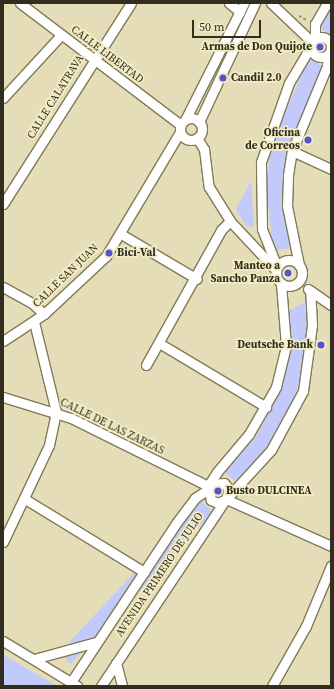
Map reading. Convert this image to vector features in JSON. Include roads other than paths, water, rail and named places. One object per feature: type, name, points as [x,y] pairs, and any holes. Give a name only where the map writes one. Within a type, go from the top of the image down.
[{"type":"street","name":"CALLE LIBERTAD","points":[[20,3],[182,126]]},
{"type":"street","name":"CALLE CALATRAVA","points":[[3,204],[131,3]]},
{"type":"street","points":[[229,3],[240,12]]},
{"type":"street","name":"CALLE SAN JUAN","points":[[3,341],[44,314],[106,256],[121,234],[182,126],[244,3]]},
{"type":"street","points":[[199,122],[182,126],[187,140],[197,138],[202,132],[199,122],[255,3]]},
{"type":"street","points":[[271,3],[312,42],[315,55],[330,51]]},
{"type":"street","points":[[301,279],[292,286],[280,284],[277,269],[262,229],[260,191],[263,155],[289,83],[312,42],[315,24],[328,3]]},
{"type":"street","points":[[3,98],[61,35]]},
{"type":"street","points":[[312,42],[327,39],[330,51],[327,66],[292,151],[287,206],[301,279],[310,291],[331,305]]},
{"type":"street","points":[[197,138],[204,149],[209,187],[230,221],[277,269]]},
{"type":"street","points":[[292,151],[331,169]]},
{"type":"street","points":[[146,366],[197,279],[221,230],[230,221]]},
{"type":"street","points":[[248,239],[262,229]]},
{"type":"street","points":[[121,234],[197,279]]},
{"type":"street","points":[[277,269],[288,260],[299,265]]},
{"type":"street","name":"AVENIDA PRIMERO DE JULIO","points":[[74,684],[96,642],[195,498],[208,487],[266,407],[276,387],[286,346],[280,284]]},
{"type":"street","points":[[3,287],[32,302],[44,314]]},
{"type":"street","name":"AVENIDA PRIMERO DE JULIO","points":[[101,686],[226,499],[271,450],[304,391],[312,338],[310,291]]},
{"type":"street","points":[[3,542],[25,499],[49,445],[56,412],[34,322]]},
{"type":"street","points":[[159,344],[266,407]]},
{"type":"street","name":"CALLE DE LAS ZARZAS","points":[[3,397],[56,412],[208,487]]},
{"type":"street","points":[[226,499],[229,489],[224,482],[208,487],[214,502],[226,499],[331,546]]},
{"type":"street","points":[[25,499],[144,572]]},
{"type":"street","points":[[272,686],[306,626],[331,566]]},
{"type":"street","points":[[3,641],[74,684]]},
{"type":"street","points":[[34,659],[96,642]]},
{"type":"street","points":[[116,663],[122,686]]},
{"type":"place","name":"Armas de Don Quijote","points":[[320,47]]},
{"type":"place","name":"Candil 2.0","points":[[223,78]]},
{"type":"place","name":"Oficina de Correos","points":[[308,140]]},
{"type":"place","name":"Bici-Val","points":[[109,253]]},
{"type":"place","name":"Manteo a Sancho Panza","points":[[288,273]]},
{"type":"place","name":"Deutsche Bank","points":[[321,345]]},
{"type":"place","name":"Busto DULCINEA","points":[[218,491]]}]
